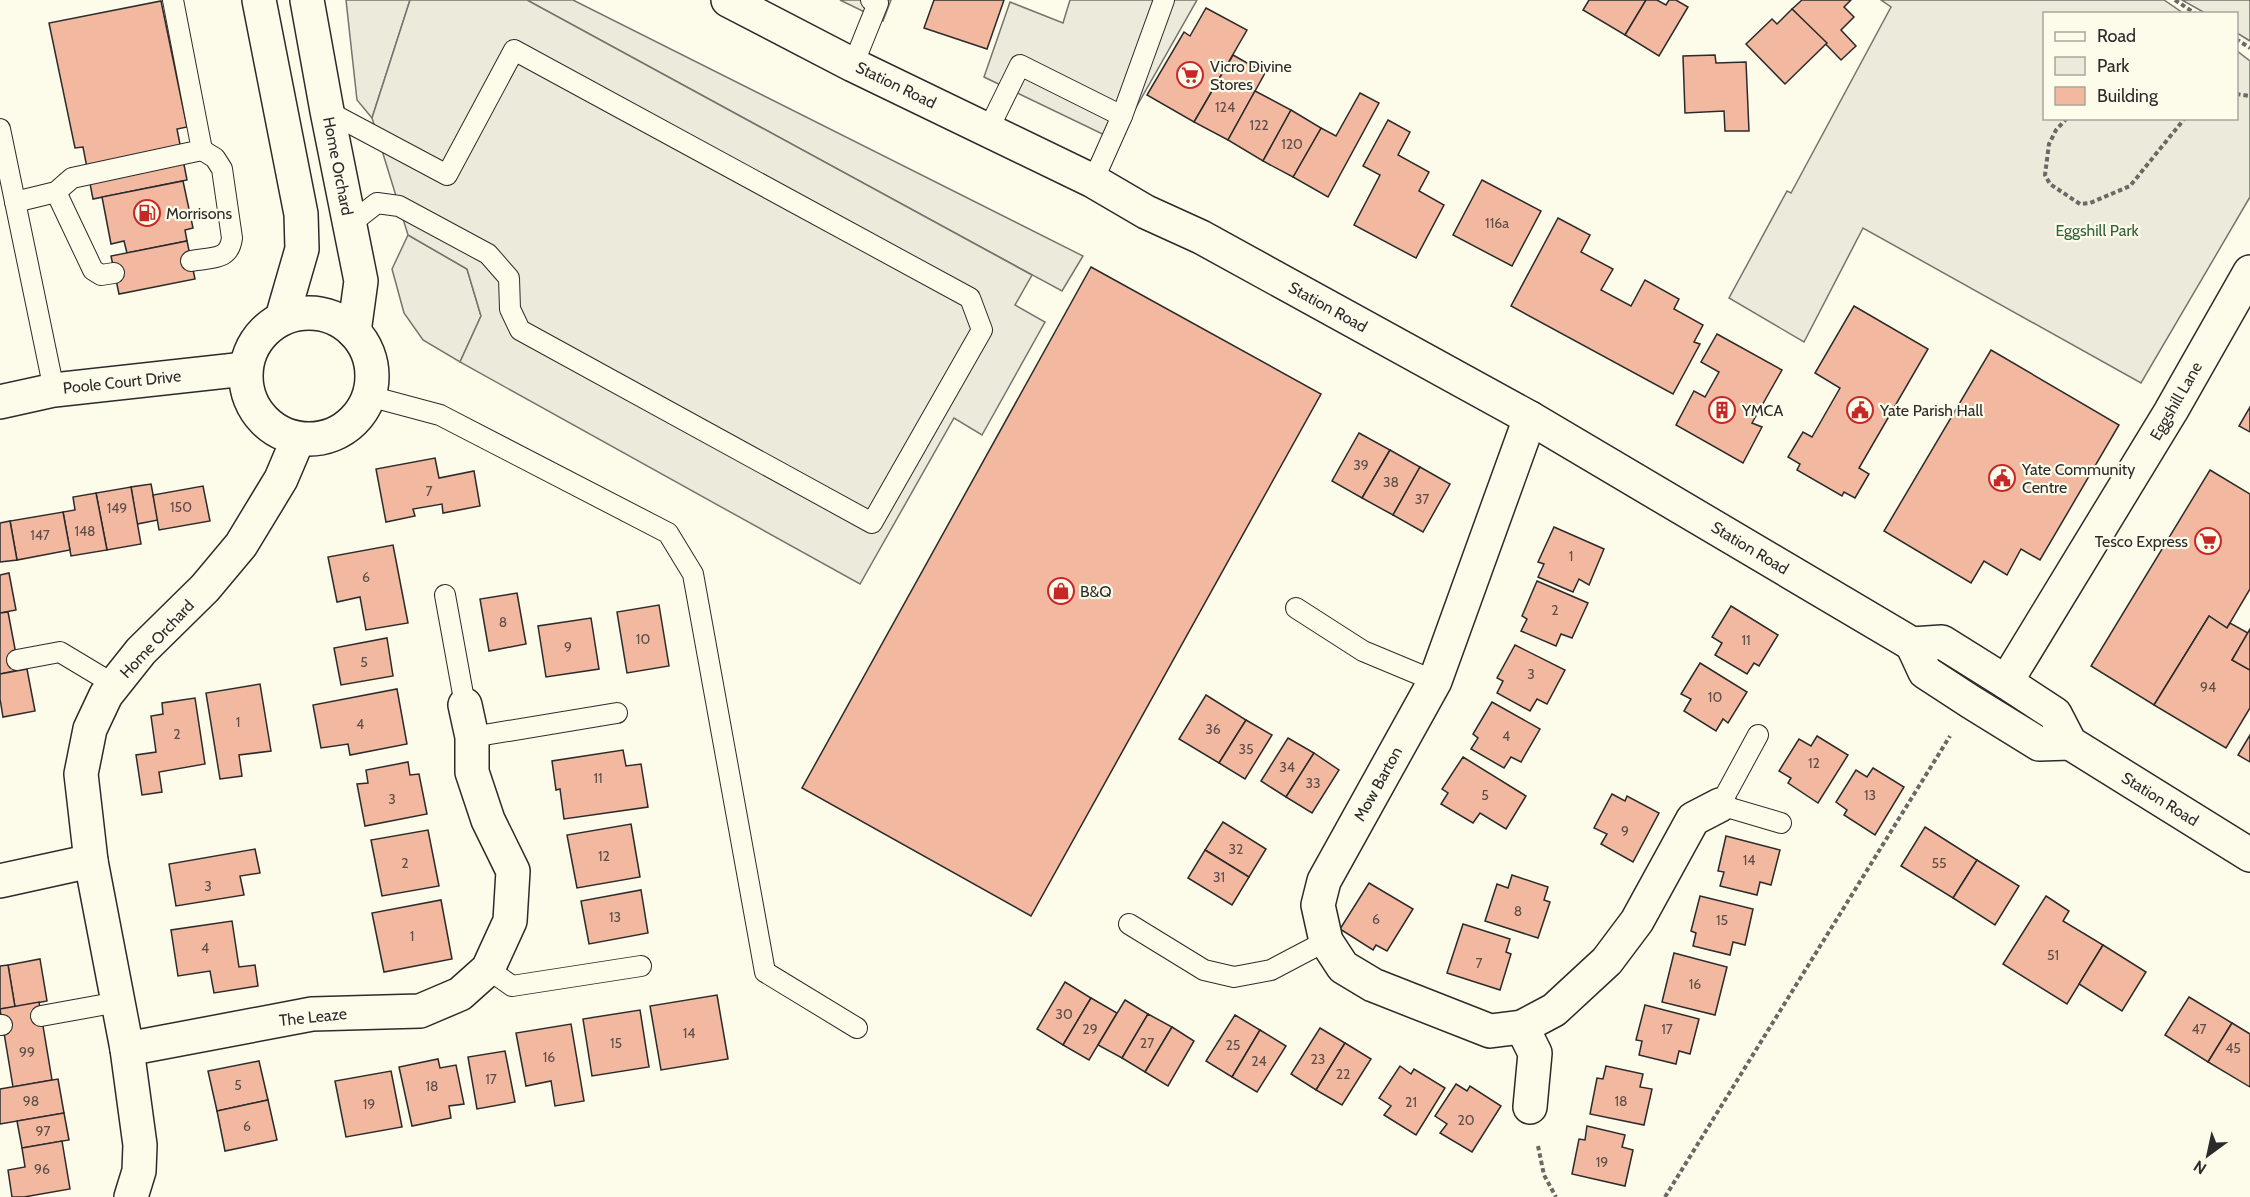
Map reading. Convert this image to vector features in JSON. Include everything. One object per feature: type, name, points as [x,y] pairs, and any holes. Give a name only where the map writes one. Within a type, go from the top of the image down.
[{"type":"street","points":[[259,0],[301,214],[302,249],[282,318]]},
{"type":"street","name":"Home Orchard","points":[[307,0],[361,281],[354,332]]},
{"type":"street","name":"Station Road","points":[[728,0],[853,65],[1093,180],[1146,212],[1201,237],[1530,418],[1912,644]]},
{"type":"street","name":"Eggshill Lane","points":[[2006,682],[2171,411],[2250,273]]},
{"type":"street","points":[[308,312],[333,317],[354,332],[367,351],[372,373],[369,396],[359,416],[342,430],[321,439],[298,439],[276,431],[258,415],[248,393],[245,369],[251,348],[264,331],[282,318],[308,312]]},
{"type":"street","name":"Poole Court Drive","points":[[0,402],[54,390],[245,369]]},
{"type":"street","name":"Mow Barton","points":[[1530,418],[1435,681],[1324,881],[1318,904],[1326,940],[1343,967],[1373,985],[1490,1031],[1522,1027],[1554,1010],[1607,961],[1637,921],[1693,819],[1720,805]]},
{"type":"street","name":"Home Orchard","points":[[131,1197],[139,1172],[140,1144],[127,1049],[92,861],[81,774],[90,729],[106,695],[141,651],[205,588],[241,545],[281,479],[298,439]]},
{"type":"street","points":[[1942,642],[2006,682],[2055,714],[2070,743],[2039,744],[1971,702],[1925,672],[1912,644],[1942,642]]},
{"type":"street","name":"The Leaze","points":[[127,1049],[312,1014],[420,1011],[459,993],[488,969],[510,921],[513,871],[488,820],[472,772],[472,737],[465,705]]},
{"type":"street","name":"Station Road","points":[[2070,743],[2250,855]]},
{"type":"street","points":[[0,881],[92,861]]},
{"type":"street","points":[[1522,1027],[1535,1053],[1530,1107]]},
{"type":"lane","points":[[173,0],[202,150]]},
{"type":"lane","points":[[853,65],[878,3],[871,0]]},
{"type":"lane","points":[[1093,180],[1122,116],[1164,0]]},
{"type":"lane","points":[[327,111],[447,175],[514,50],[970,298],[982,330],[872,523],[520,330],[510,309],[508,278],[488,254],[399,206],[377,203],[350,224]]},
{"type":"lane","points":[[988,130],[1020,65],[1122,116]]},
{"type":"lane","points":[[0,129],[54,390]]},
{"type":"lane","points":[[15,202],[56,192],[72,178],[202,150],[215,158],[222,169],[232,238],[231,249],[224,255],[192,261]]},
{"type":"lane","points":[[56,192],[93,270],[101,275],[114,273]]},
{"type":"lane","points":[[369,396],[440,415],[668,532],[693,574],[765,972],[856,1028]]},
{"type":"lane","name":"The Leaze","points":[[445,595],[465,705]]},
{"type":"lane","points":[[1296,608],[1363,651],[1435,681]]},
{"type":"lane","points":[[17,660],[60,651],[115,684]]},
{"type":"lane","points":[[472,737],[617,713]]},
{"type":"lane","points":[[1758,735],[1720,805],[1781,823]]},
{"type":"lane","points":[[1128,924],[1204,970],[1234,977],[1271,970],[1326,940]]},
{"type":"lane","points":[[488,969],[512,986],[641,966]]},
{"type":"lane","points":[[41,1016],[118,1002]]},
{"type":"path","points":[[2175,0],[2193,12]]},
{"type":"path","points":[[2065,120],[2056,130],[2049,144],[2045,175],[2050,184],[2080,204],[2090,203],[2130,186],[2183,120]]},
{"type":"path","points":[[1665,1197],[1971,702]]},
{"type":"path","points":[[1530,1107],[1544,1175],[1556,1197]]},
{"type":"green space","points":[[346,0],[410,0],[372,118],[357,100]]},
{"type":"green space","points":[[527,0],[573,0],[1083,256],[1062,291]]},
{"type":"green space","name":"Eggshill Park","points":[[1881,0],[2164,0],[2182,12],[2043,12],[2043,120],[2238,120],[2238,52],[2250,61],[2250,197],[2141,383],[1863,228],[1804,342],[1729,298],[1787,191],[1791,193],[1891,7]]},
{"type":"green space","points":[[2182,0],[2250,0],[2250,41],[2238,34],[2238,12],[2203,12]]},
{"type":"green space","points":[[408,235],[467,269],[481,316],[460,362],[423,340],[404,313],[392,269]]},
{"type":"shaded area","points":[[410,0],[527,0],[1032,275],[1015,305],[1045,322],[982,435],[954,418],[860,584],[460,362],[481,316],[467,269],[408,235],[372,118]]},
{"type":"shaded area","points":[[840,0],[891,0],[883,21]]},
{"type":"shaded area","points":[[1070,0],[1197,0],[1117,141],[984,77],[1010,2],[1063,23]]},
{"type":"building","points":[[934,0],[1004,0],[987,49],[924,28]]},
{"type":"building","points":[[1589,0],[1646,0],[1625,35],[1583,10]]},
{"type":"building","points":[[1646,0],[1657,0],[1666,5],[1669,0],[1676,0],[1688,7],[1659,56],[1625,35]]},
{"type":"building","points":[[1802,0],[1851,0],[1844,7],[1854,17],[1841,30],[1856,46],[1841,60],[1792,9]]},
{"type":"building","points":[[161,1],[187,127],[177,129],[187,180],[93,199],[83,147],[75,148],[49,23]]},
{"type":"building","name":"Vicro Divine Stores","points":[[1206,8],[1247,30],[1194,122],[1147,95],[1184,32],[1190,36]]},
{"type":"building","points":[[1792,9],[1827,43],[1785,84],[1746,44],[1772,19],[1777,24]]},
{"type":"building","points":[[1233,55],[1265,73],[1228,140],[1194,122]]},
{"type":"building","points":[[1715,55],[1716,63],[1746,62],[1749,131],[1725,131],[1724,111],[1685,113],[1683,56]]},
{"type":"building","points":[[1255,91],[1291,110],[1263,161],[1228,140]]},
{"type":"building","points":[[1360,93],[1379,103],[1328,197],[1293,177],[1321,128],[1336,136]]},
{"type":"building","points":[[1291,110],[1321,128],[1293,177],[1263,161]]},
{"type":"building","points":[[1388,120],[1410,132],[1398,155],[1429,172],[1419,191],[1444,205],[1416,258],[1354,225],[1380,175],[1363,166]]},
{"type":"building","points":[[1482,180],[1541,211],[1512,266],[1453,235]]},
{"type":"building","name":"Morrisons","points":[[183,181],[193,228],[185,230],[187,241],[127,253],[124,241],[111,244],[102,197]]},
{"type":"building","points":[[1558,218],[1590,235],[1581,252],[1613,269],[1601,290],[1631,306],[1645,280],[1679,299],[1674,309],[1703,325],[1694,342],[1700,344],[1673,394],[1511,306]]},
{"type":"building","points":[[187,241],[195,279],[119,294],[111,256]]},
{"type":"building","name":"B&Q","points":[[1091,267],[1321,394],[1031,916],[802,788]]},
{"type":"building","name":"Yate Parish Hall","points":[[1854,306],[1928,349],[1859,468],[1869,474],[1855,498],[1844,492],[1842,496],[1797,470],[1800,464],[1788,457],[1803,432],[1812,437],[1840,388],[1815,373]]},
{"type":"building","name":"YMCA","points":[[1717,334],[1782,370],[1752,423],[1762,427],[1743,463],[1676,425],[1694,391],[1705,397],[1719,372],[1701,362]]},
{"type":"building","name":"Yate Community Centre","points":[[1991,350],[2119,425],[2040,560],[2021,549],[2007,575],[1984,561],[1971,583],[1884,531]]},
{"type":"building","points":[[2250,407],[2250,432],[2239,426]]},
{"type":"building","points":[[1359,433],[1390,450],[1362,498],[1332,481]]},
{"type":"building","points":[[1390,450],[1420,467],[1393,515],[1362,498]]},
{"type":"building","points":[[435,458],[439,478],[474,471],[480,506],[443,513],[442,504],[413,509],[415,516],[386,522],[376,469]]},
{"type":"building","points":[[1420,467],[1450,484],[1423,532],[1393,515]]},
{"type":"building","name":"Tesco Express","points":[[2210,470],[2250,494],[2250,589],[2227,628],[2209,616],[2154,705],[2091,666]]},
{"type":"building","points":[[151,484],[158,520],[137,524],[131,487]]},
{"type":"building","points":[[203,486],[210,521],[159,530],[153,495]]},
{"type":"building","points":[[131,487],[141,544],[107,550],[96,493]]},
{"type":"building","points":[[96,493],[107,550],[71,556],[63,512],[75,510],[73,497]]},
{"type":"building","points":[[63,512],[70,550],[17,560],[10,521]]},
{"type":"building","points":[[10,521],[17,560],[0,562],[0,523]]},
{"type":"building","points":[[1554,527],[1604,549],[1589,585],[1579,579],[1573,592],[1538,577],[1544,564],[1538,562]]},
{"type":"building","points":[[393,545],[408,623],[366,630],[360,597],[337,602],[328,557]]},
{"type":"building","points":[[9,573],[16,610],[0,613],[0,575]]},
{"type":"building","points":[[1537,581],[1588,603],[1572,638],[1561,634],[1556,646],[1521,631],[1527,619],[1522,616]]},
{"type":"building","points":[[517,593],[526,644],[489,651],[480,599]]},
{"type":"building","points":[[659,605],[669,666],[627,673],[617,612]]},
{"type":"building","points":[[1731,606],[1778,635],[1759,666],[1754,663],[1747,674],[1715,655],[1722,643],[1712,637]]},
{"type":"building","points":[[8,612],[19,670],[0,674],[0,613]]},
{"type":"building","points":[[2209,616],[2227,628],[2230,623],[2248,633],[2232,660],[2250,670],[2250,708],[2226,748],[2154,705]]},
{"type":"building","points":[[591,618],[599,669],[546,677],[538,626]]},
{"type":"building","points":[[2250,629],[2250,670],[2232,660]]},
{"type":"building","points":[[387,638],[393,676],[341,685],[334,648]]},
{"type":"building","points":[[1515,645],[1565,670],[1547,704],[1537,699],[1530,711],[1497,693],[1503,681],[1497,678]]},
{"type":"building","points":[[1700,663],[1747,692],[1728,723],[1723,719],[1716,731],[1684,711],[1691,699],[1681,694]]},
{"type":"building","points":[[27,669],[35,711],[3,717],[0,674]]},
{"type":"building","points":[[260,684],[271,751],[239,755],[242,776],[220,779],[206,693]]},
{"type":"building","points":[[397,689],[407,744],[350,755],[348,744],[321,748],[313,705]]},
{"type":"building","points":[[1206,695],[1246,720],[1219,763],[1179,739]]},
{"type":"building","points":[[195,698],[205,764],[159,772],[162,792],[142,795],[136,755],[156,752],[151,716],[163,714],[162,703]]},
{"type":"building","points":[[1492,702],[1540,729],[1521,762],[1511,757],[1504,768],[1471,749],[1478,738],[1473,734]]},
{"type":"building","points":[[1246,720],[1272,735],[1245,779],[1219,763]]},
{"type":"building","points":[[2250,735],[2250,762],[2238,755]]},
{"type":"building","points":[[1817,736],[1848,755],[1818,803],[1788,783],[1791,778],[1779,771],[1799,739],[1811,746]]},
{"type":"building","points":[[1288,738],[1314,753],[1286,797],[1261,781]]},
{"type":"building","points":[[623,750],[626,766],[641,764],[648,807],[564,819],[560,789],[556,790],[552,761]]},
{"type":"building","points":[[1314,753],[1339,770],[1312,813],[1286,797]]},
{"type":"building","points":[[1463,757],[1526,796],[1506,829],[1480,813],[1473,823],[1441,804],[1448,793],[1442,789]]},
{"type":"building","points":[[408,762],[410,775],[419,774],[427,814],[365,826],[357,784],[368,783],[366,770]]},
{"type":"building","points":[[1873,768],[1904,787],[1875,835],[1844,815],[1847,810],[1836,802],[1856,770],[1867,777]]},
{"type":"building","points":[[1612,794],[1625,801],[1627,796],[1659,813],[1633,862],[1601,844],[1607,834],[1594,828]]},
{"type":"building","points":[[1223,822],[1266,849],[1249,877],[1205,850]]},
{"type":"building","points":[[631,824],[640,877],[577,888],[567,835]]},
{"type":"building","points":[[1925,827],[1977,860],[1953,898],[1901,866]]},
{"type":"building","points":[[428,830],[439,886],[382,896],[371,840]]},
{"type":"building","points":[[1726,836],[1780,850],[1771,885],[1760,882],[1757,895],[1720,886],[1724,872],[1718,871]]},
{"type":"building","points":[[255,849],[260,873],[240,876],[244,895],[176,906],[169,864]]},
{"type":"building","points":[[1205,850],[1249,877],[1232,905],[1188,878]]},
{"type":"building","points":[[1977,860],[2019,886],[1995,925],[1953,898]]},
{"type":"building","points":[[1512,875],[1548,887],[1544,900],[1550,902],[1538,938],[1485,921],[1497,884],[1508,888]]},
{"type":"building","points":[[1369,883],[1413,909],[1387,951],[1376,945],[1373,950],[1340,929]]},
{"type":"building","points":[[641,890],[648,933],[589,944],[581,901]]},
{"type":"building","points":[[1700,896],[1753,909],[1745,945],[1733,942],[1730,955],[1693,946],[1696,933],[1691,931]]},
{"type":"building","points":[[2046,896],[2069,911],[2063,921],[2103,945],[2067,1004],[2003,964]]},
{"type":"building","points":[[441,900],[452,959],[384,972],[372,913]]},
{"type":"building","points":[[232,921],[239,967],[255,965],[258,986],[214,993],[210,971],[178,976],[171,930]]},
{"type":"building","points":[[1463,924],[1510,939],[1506,952],[1511,954],[1500,990],[1447,973]]},
{"type":"building","points":[[2103,945],[2146,972],[2122,1011],[2079,984]]},
{"type":"building","points":[[1674,953],[1727,967],[1715,1015],[1662,1002]]},
{"type":"building","points":[[40,959],[47,1001],[15,1007],[8,965]]},
{"type":"building","points":[[8,965],[15,1007],[0,1009],[0,966]]},
{"type":"building","points":[[1065,982],[1091,998],[1063,1045],[1037,1029]]},
{"type":"building","points":[[717,995],[728,1059],[661,1070],[650,1006]]},
{"type":"building","points":[[2189,997],[2232,1023],[2208,1062],[2165,1035]]},
{"type":"building","points":[[1091,998],[1117,1013],[1089,1060],[1063,1045]]},
{"type":"building","points":[[1125,1000],[1148,1014],[1122,1058],[1098,1045]]},
{"type":"building","points":[[39,1002],[52,1080],[13,1087],[0,1009]]},
{"type":"building","points":[[1645,1005],[1699,1019],[1690,1054],[1679,1051],[1676,1064],[1639,1055],[1642,1041],[1636,1040]]},
{"type":"building","points":[[640,1010],[649,1067],[592,1076],[583,1019]]},
{"type":"building","points":[[1148,1014],[1172,1027],[1145,1072],[1122,1058]]},
{"type":"building","points":[[1235,1015],[1260,1030],[1232,1077],[1206,1061]]},
{"type":"building","points":[[2232,1023],[2250,1034],[2250,1087],[2208,1062]]},
{"type":"building","points":[[571,1024],[584,1101],[555,1106],[551,1081],[526,1086],[516,1033]]},
{"type":"building","points":[[1172,1027],[1194,1041],[1168,1086],[1145,1072]]},
{"type":"building","points":[[1320,1028],[1345,1043],[1316,1090],[1291,1074]]},
{"type":"building","points":[[1260,1030],[1286,1046],[1257,1092],[1232,1077]]},
{"type":"building","points":[[1345,1043],[1371,1059],[1342,1105],[1316,1090]]},
{"type":"building","points":[[505,1051],[515,1102],[477,1109],[468,1057]]},
{"type":"building","points":[[438,1059],[440,1068],[456,1065],[464,1104],[449,1106],[451,1118],[412,1126],[399,1067]]},
{"type":"building","points":[[259,1061],[268,1100],[217,1111],[208,1071]]},
{"type":"building","points":[[1400,1066],[1411,1074],[1414,1069],[1445,1088],[1416,1135],[1384,1115],[1391,1106],[1379,1098]]},
{"type":"building","points":[[1606,1066],[1643,1074],[1640,1087],[1652,1089],[1644,1125],[1590,1114],[1597,1078],[1603,1079]]},
{"type":"building","points":[[391,1071],[402,1127],[346,1137],[335,1081]]},
{"type":"building","points":[[58,1079],[64,1113],[0,1124],[0,1089]]},
{"type":"building","points":[[1456,1084],[1467,1091],[1470,1086],[1501,1106],[1472,1152],[1440,1133],[1447,1124],[1435,1116]]},
{"type":"building","points":[[268,1100],[277,1140],[225,1151],[217,1111]]},
{"type":"building","points":[[64,1113],[69,1140],[22,1148],[17,1121]]},
{"type":"building","points":[[1587,1126],[1625,1135],[1622,1147],[1633,1150],[1625,1186],[1572,1174],[1579,1139],[1585,1140]]},
{"type":"building","points":[[62,1141],[70,1189],[12,1197],[8,1170],[25,1167],[22,1148]]},
{"type":"place","name":"Vicro Divine Stores","points":[[1190,75]]},
{"type":"place","name":"Morrisons","points":[[147,213]]},
{"type":"place","name":"YMCA","points":[[1722,410]]},
{"type":"place","name":"Yate Parish Hall","points":[[1860,410]]},
{"type":"place","name":"Yate Community Centre","points":[[2002,478]]},
{"type":"place","name":"Tesco Express","points":[[2208,541]]},
{"type":"place","name":"B&Q","points":[[1061,591]]}]
